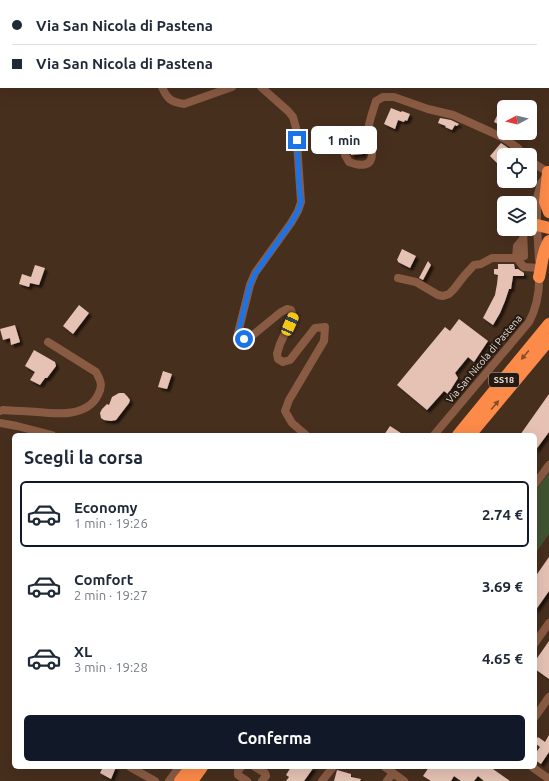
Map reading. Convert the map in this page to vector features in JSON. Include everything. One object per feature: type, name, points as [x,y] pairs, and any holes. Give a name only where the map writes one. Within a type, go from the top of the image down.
[{"type":"highway","points":[[548,171],[545,202],[549,212]]},
{"type":"highway","points":[[539,273],[546,246],[549,241]]},
{"type":"highway","name":"SS18","points":[[460,433],[549,324]]},
{"type":"highway","name":"SS18","points":[[472,433],[549,340]]},
{"type":"highway","points":[[180,781],[189,769]]},
{"type":"highway","points":[[192,781],[201,769]]},
{"type":"street","points":[[162,88],[168,99],[176,103],[184,104],[229,88]]},
{"type":"street","points":[[263,88],[293,117],[296,128],[301,202],[291,223],[255,274],[250,285],[238,333],[240,337],[244,339],[249,337],[281,312],[288,309],[291,310],[293,316],[277,354],[278,359],[283,362],[290,360],[315,328],[325,327],[324,341],[289,400],[286,411],[292,423],[304,433]]},
{"type":"street","points":[[344,145],[345,155],[349,162],[358,165],[367,164],[371,160],[372,154],[368,132],[376,101],[383,97],[394,97],[428,109],[453,115],[505,139],[518,148]]},
{"type":"street","points":[[537,165],[548,171]]},
{"type":"street","name":"Via San Nicola di Pastena","points":[[436,433],[529,322],[534,312],[538,289],[543,224],[537,198],[541,183],[548,171]]},
{"type":"street","points":[[523,236],[523,239],[517,246],[520,257],[519,260],[524,267],[539,273]]},
{"type":"street","points":[[398,278],[416,282],[442,296],[449,294],[474,265],[481,264],[492,258],[520,257]]},
{"type":"street","points":[[0,411],[60,414],[81,410],[90,405],[97,398],[102,388],[100,378],[96,372],[48,342]]},
{"type":"street","points":[[0,422],[44,433]]},
{"type":"street","points":[[537,481],[549,465]]},
{"type":"street","points":[[537,639],[549,623]]},
{"type":"street","points":[[537,714],[549,697]]},
{"type":"street","points":[[134,769],[155,781]]},
{"type":"street","points":[[169,781],[178,769]]},
{"type":"street","points":[[240,769],[238,771],[238,775],[247,781]]},
{"type":"street","points":[[258,769],[265,773],[266,776],[262,781]]},
{"type":"street","points":[[322,781],[331,769]]},
{"type":"street","points":[[388,769],[404,781]]},
{"type":"street","points":[[535,769],[549,779]]},
{"type":"street","points":[[387,781],[393,773]]},
{"type":"green space","points":[[549,473],[549,534],[537,551],[537,488]]},
{"type":"building","points":[[391,108],[410,114],[407,121],[405,120],[404,122],[398,120],[395,129],[384,124]]},
{"type":"building","points":[[497,116],[497,124],[494,122]]},
{"type":"building","points":[[440,118],[451,120],[459,124],[457,126],[455,125],[452,130],[438,123]]},
{"type":"building","points":[[362,137],[363,154],[351,155],[351,138]]},
{"type":"building","points":[[501,143],[508,148],[497,148],[497,163],[490,156]]},
{"type":"building","points":[[402,249],[416,256],[410,268],[397,260]]},
{"type":"building","points":[[428,261],[431,265],[423,280],[419,278]]},
{"type":"building","points":[[498,264],[514,264],[515,269],[518,269],[524,273],[524,276],[513,276],[511,289],[509,289],[500,313],[493,325],[483,318],[495,295],[498,275],[494,274],[494,269],[498,269]]},
{"type":"building","points":[[35,265],[45,268],[39,285],[30,283],[29,287],[19,284],[22,274],[31,277]]},
{"type":"building","points":[[79,305],[89,313],[73,334],[63,326]]},
{"type":"building","points":[[459,319],[488,341],[474,362],[468,357],[455,373],[458,378],[448,394],[444,391],[427,410],[397,385],[445,327],[450,331]]},
{"type":"building","points":[[15,325],[20,342],[11,345],[10,338],[3,340],[0,329]]},
{"type":"building","points":[[34,350],[55,362],[56,366],[40,385],[30,380],[35,372],[25,366]]},
{"type":"building","points":[[163,371],[172,374],[167,389],[158,387]]},
{"type":"building","points":[[119,393],[124,393],[127,396],[130,400],[129,403],[116,420],[104,420],[101,418],[100,413],[102,409],[107,404],[109,405],[112,397]]},
{"type":"building","points":[[549,394],[549,432],[537,448],[537,433],[521,433]]},
{"type":"building","points":[[390,426],[401,433],[385,433]]},
{"type":"building","points":[[549,557],[549,591],[537,608],[537,574]]},
{"type":"building","points":[[549,641],[549,679],[537,670],[537,658]]},
{"type":"building","points":[[549,735],[549,752],[541,764],[537,761],[537,751],[540,747],[537,745],[537,738],[538,737],[545,742]]},
{"type":"building","points":[[102,769],[115,769],[111,779],[100,773]]},
{"type":"building","points":[[290,769],[313,769],[304,781],[286,781],[289,777],[286,775]]},
{"type":"building","points":[[428,769],[493,769],[510,781],[484,781],[478,776],[474,781],[461,781],[454,776],[451,781],[431,781],[423,776]]},
{"type":"building","points":[[337,770],[351,774],[351,777],[361,779],[360,781],[334,781]]},
{"type":"route","points":[[244,339],[240,337],[238,333],[250,285],[255,274],[291,223],[301,202],[297,140]]}]
